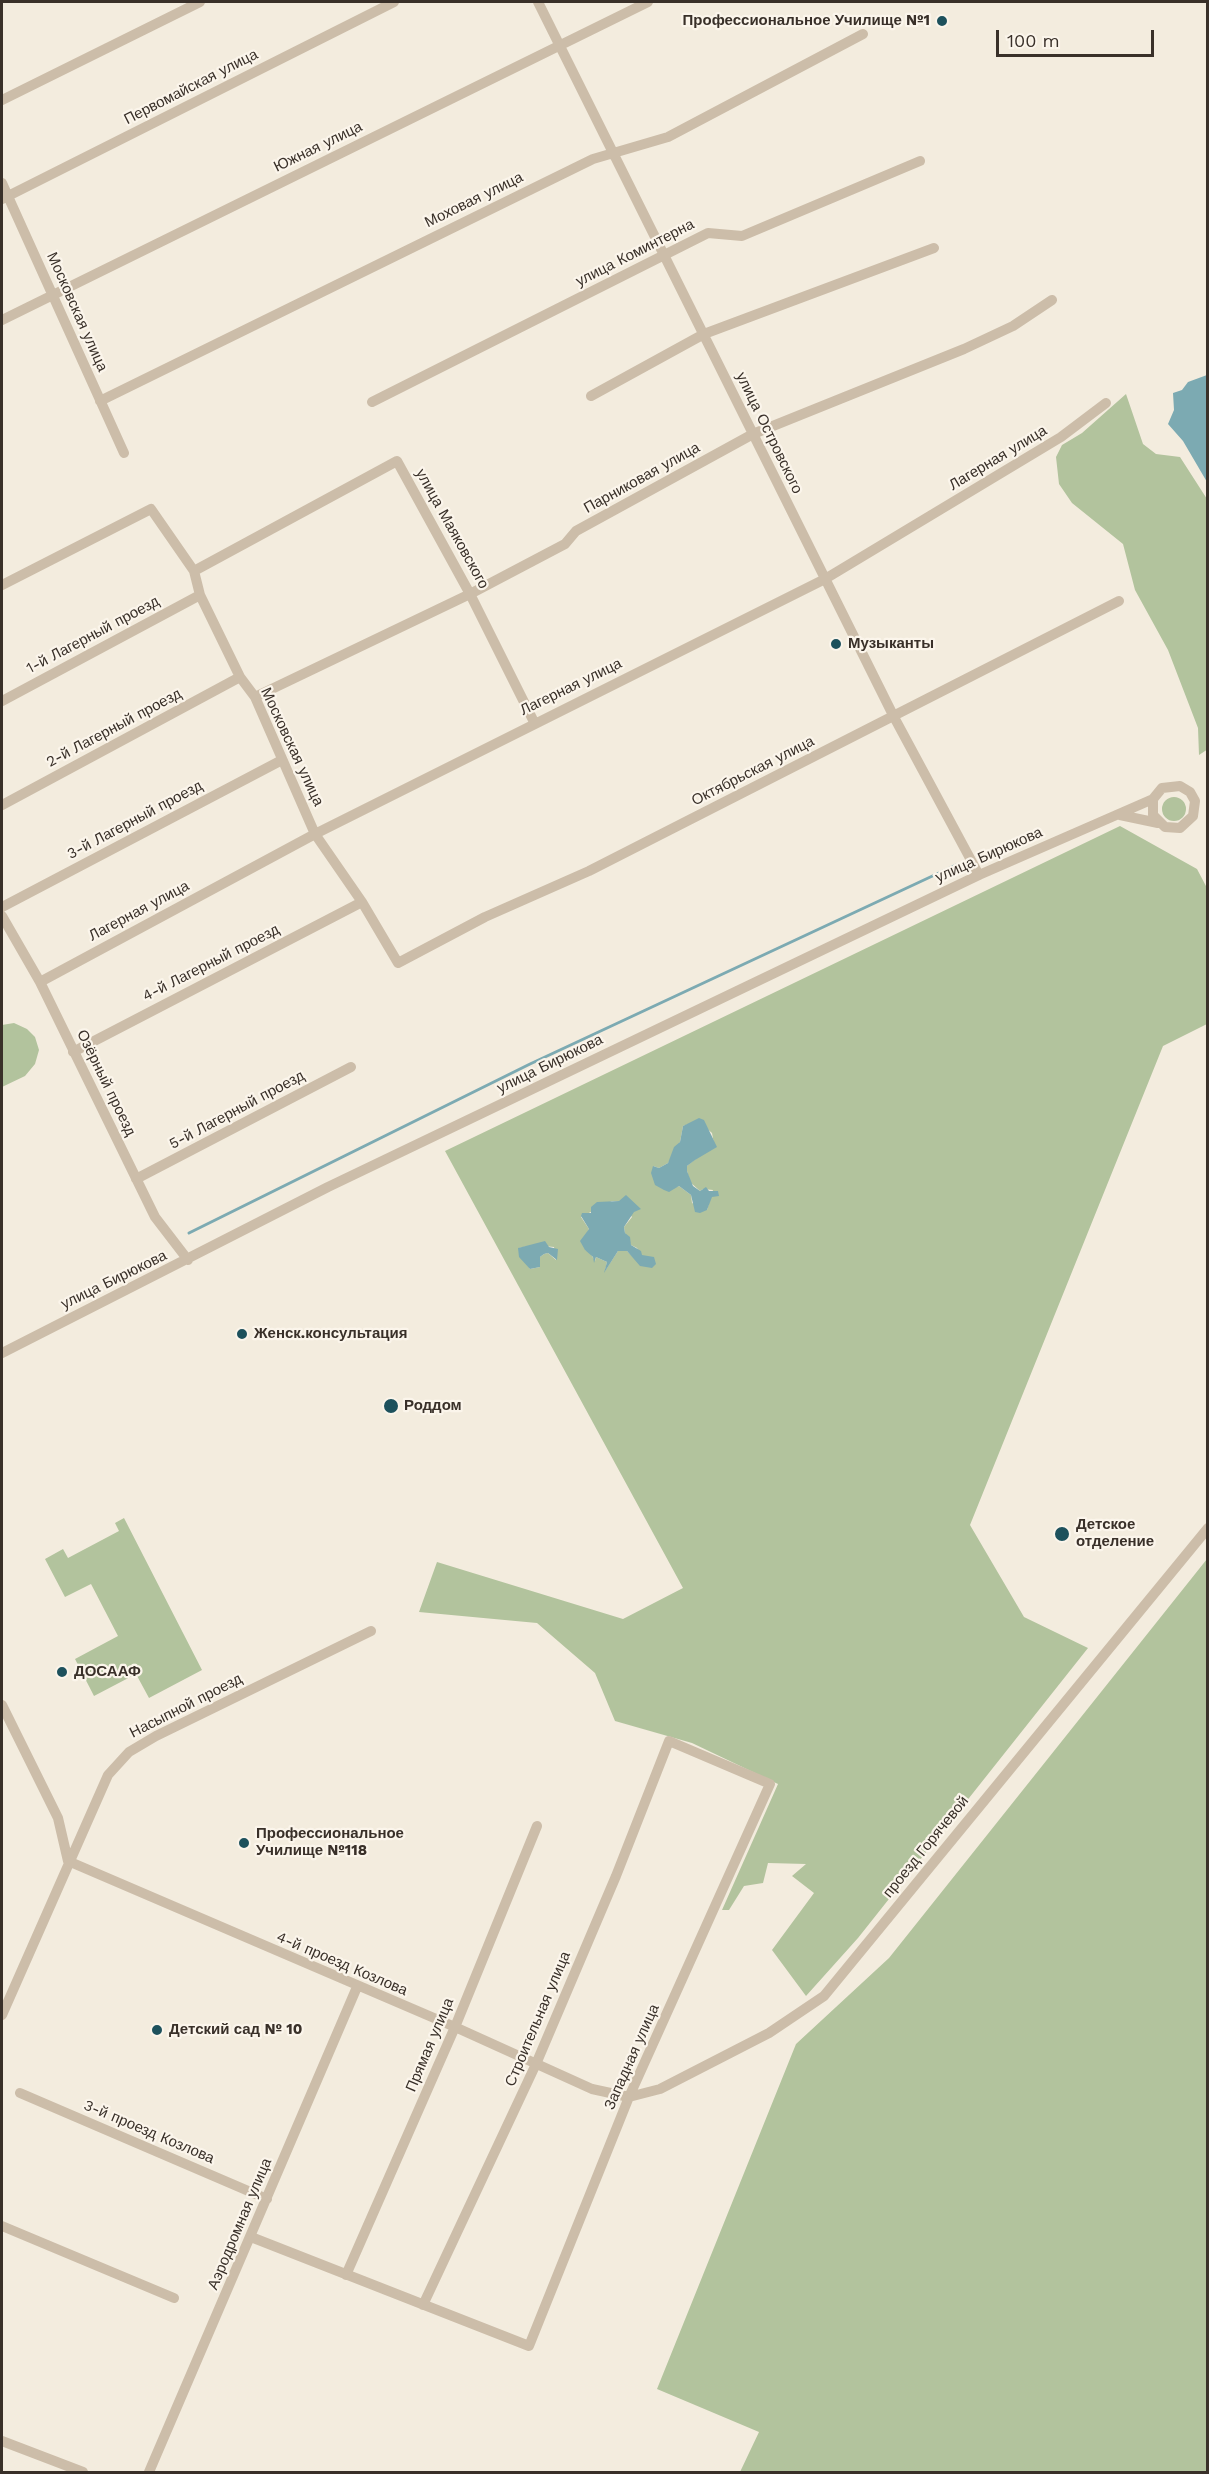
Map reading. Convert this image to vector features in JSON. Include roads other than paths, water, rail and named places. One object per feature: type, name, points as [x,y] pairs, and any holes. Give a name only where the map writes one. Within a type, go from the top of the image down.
[{"type":"street","points":[[2,100],[200,2]]},
{"type":"street","name":"Первомайская улица","points":[[5,197],[394,2]]},
{"type":"street","name":"улица Островского","points":[[538,2],[894,717],[979,875]]},
{"type":"street","name":"Южная улица","points":[[2,320],[648,2]]},
{"type":"street","name":"Моховая улица","points":[[100,401],[593,159],[668,137],[863,34]]},
{"type":"street","name":"улица Коминтерна","points":[[372,402],[708,233],[742,236],[920,161]]},
{"type":"street","name":"Московская улица","points":[[2,183],[5,197],[124,453]]},
{"type":"street","points":[[591,396],[704,334],[934,248]]},
{"type":"street","name":"Парниковая улица","points":[[255,698],[470,594],[565,544],[576,531],[753,434],[964,349],[1013,326],[1052,300]]},
{"type":"street","name":"Лагерная улица","points":[[40,982],[315,834],[534,722],[825,579],[1061,437],[1106,403]]},
{"type":"street","name":"улица Маяковского","points":[[194,571],[397,461],[470,594],[534,722]]},
{"type":"street","name":"Московская улица","points":[[2,585],[151,509],[194,571],[200,595],[240,677],[255,698],[315,834],[362,902],[399,963]]},
{"type":"street","name":"1-й Лагерный проезд","points":[[2,701],[200,595]]},
{"type":"street","name":"Октябрьская улица","points":[[399,963],[485,917],[589,871],[1119,601]]},
{"type":"street","name":"2-й Лагерный проезд","points":[[2,805],[240,677]]},
{"type":"street","name":"3-й Лагерный проезд","points":[[2,907],[282,760]]},
{"type":"street","name":"улица Бирюкова","points":[[2,1353],[328,1187],[979,875],[1153,799],[1162,788],[1172,785],[1184,788],[1195,801],[1193,816],[1185,825],[1173,829],[1158,823],[1117,815]]},
{"type":"street","points":[[1153,799],[1153,815],[1158,823]]},
{"type":"street","name":"4-й Лагерный проезд","points":[[73,1052],[362,902]]},
{"type":"street","name":"Озёрный проезд","points":[[2,916],[40,982],[154,1217],[188,1260]]},
{"type":"street","name":"5-й Лагерный проезд","points":[[136,1179],[351,1067]]},
{"type":"street","name":"проезд Горячевой","points":[[604,2093],[630,2097],[660,2089],[769,2033],[824,1996],[1208,1528]]},
{"type":"street","name":"Насыпной проезд","points":[[2,2014],[108,1775],[129,1752],[156,1736],[371,1631]]},
{"type":"street","points":[[2,1705],[58,1818],[68,1862]]},
{"type":"street","name":"Строительная улица","points":[[423,2305],[536,2064],[616,1876],[669,1740],[770,1784]]},
{"type":"street","name":"Западная улица","points":[[423,2305],[529,2346],[630,2097],[770,1784]]},
{"type":"street","name":"Прямая улица","points":[[346,2275],[455,2027],[537,1826]]},
{"type":"street","name":"4-й проезд Козлова","points":[[68,1862],[604,2093]]},
{"type":"street","name":"Аэродромная улица","points":[[148,2472],[251,2238],[357,1987]]},
{"type":"street","name":"3-й проезд Козлова","points":[[20,2093],[267,2199]]},
{"type":"street","points":[[2,2226],[174,2298]]},
{"type":"street","points":[[251,2238],[423,2305]]},
{"type":"street","points":[[2,2442],[83,2472]]},
{"type":"water","points":[[1207,375],[1207,482],[1183,441],[1168,424],[1174,410],[1173,393],[1182,390],[1188,382]]},
{"type":"water","points":[[699,1118],[704,1120],[717,1147],[687,1166],[687,1171],[693,1186],[700,1191],[706,1187],[709,1191],[718,1191],[719,1196],[712,1197],[707,1210],[700,1213],[695,1212],[691,1195],[679,1186],[669,1192],[664,1190],[655,1185],[651,1173],[653,1166],[659,1168],[668,1163],[674,1147],[680,1142],[683,1126]]},
{"type":"water","points":[[626,1195],[641,1209],[634,1212],[624,1227],[625,1233],[630,1237],[631,1245],[641,1251],[642,1255],[654,1257],[656,1264],[652,1268],[640,1266],[627,1251],[618,1251],[604,1273],[607,1262],[596,1257],[594,1263],[593,1257],[580,1241],[589,1229],[581,1216],[582,1213],[591,1213],[591,1207],[597,1202],[619,1201]]},
{"type":"water","points":[[545,1241],[549,1247],[558,1249],[557,1260],[548,1253],[544,1254],[540,1257],[540,1267],[530,1269],[519,1257],[518,1248]]},
{"type":"waterway","points":[[189,1233],[530,1064],[956,865]]},
{"type":"place","name":"Профессиональное Училище №1","points":[[942,21]]},
{"type":"place","name":"Музыканты","points":[[836,644]]},
{"type":"place","name":"Женск.консультация","points":[[242,1334]]},
{"type":"place","name":"Роддом","points":[[391,1406]]},
{"type":"place","name":"Детское отделение","points":[[1062,1534]]},
{"type":"place","name":"ДОСААФ","points":[[62,1672]]},
{"type":"place","name":"Профессиональное Училище №118","points":[[244,1843]]},
{"type":"place","name":"Детский сад № 10","points":[[157,2030]]}]
